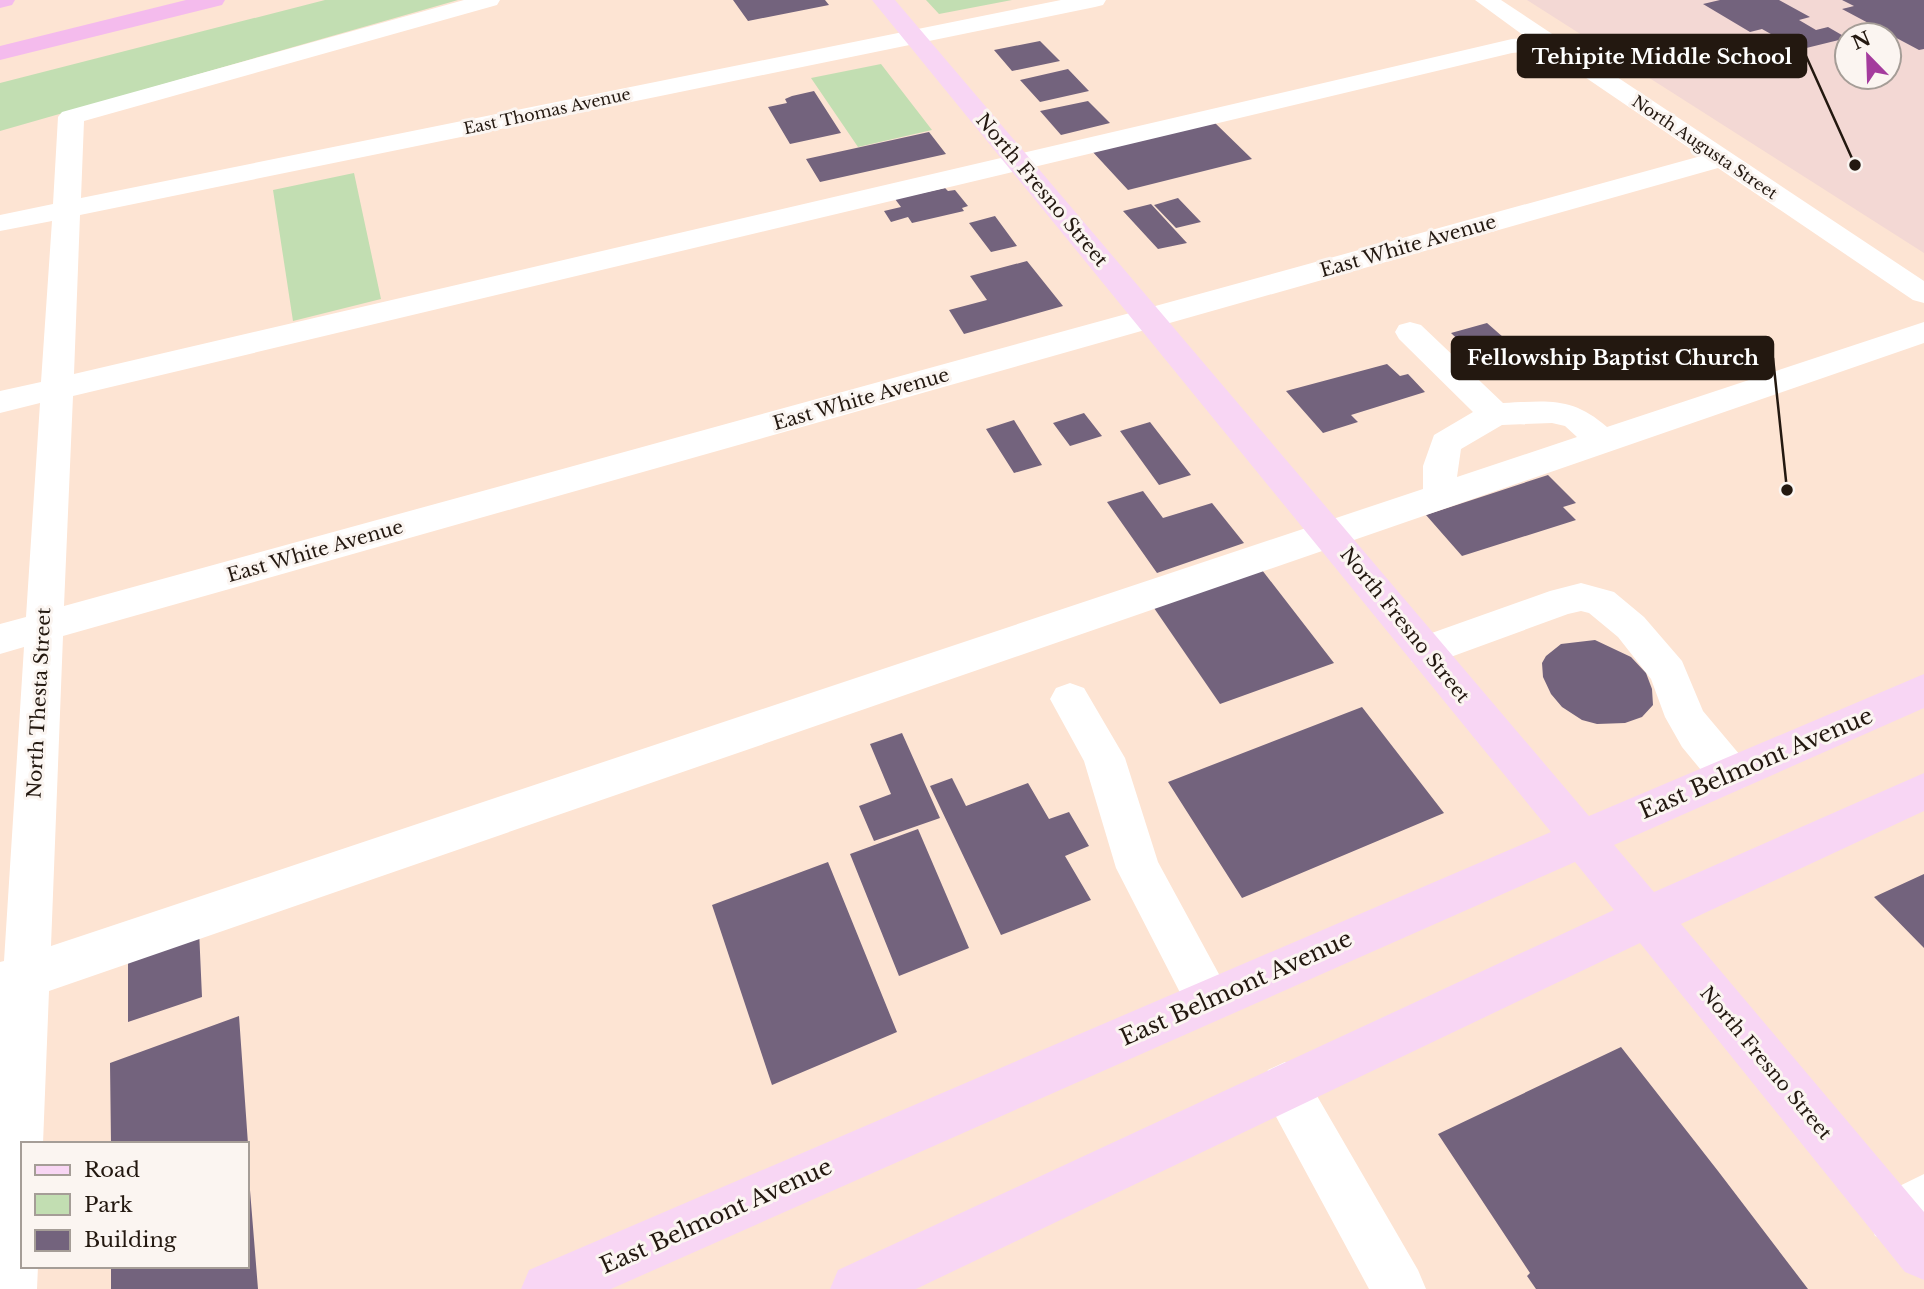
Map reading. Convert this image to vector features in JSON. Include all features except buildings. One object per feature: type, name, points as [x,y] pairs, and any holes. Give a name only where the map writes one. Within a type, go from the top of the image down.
[{"type":"highway","points":[[0,53],[214,0]]},
{"type":"main road","name":"North Fresno Street","points":[[883,0],[1330,534],[1646,919],[1914,1223]]},
{"type":"main road","name":"East Belmont Avenue","points":[[548,1289],[1924,690]]},
{"type":"main road","points":[[857,1289],[1924,791]]},
{"type":"street","name":"North Thesta Street","points":[[10,1289],[13,980],[43,627],[71,117],[489,0]]},
{"type":"street","name":"East Thomas Avenue","points":[[0,223],[1095,0]]},
{"type":"street","name":"North Augusta Street","points":[[1486,0],[1924,293]]},
{"type":"street","points":[[0,402],[1512,46],[1550,43]]},
{"type":"street","name":"East White Avenue","points":[[0,639],[1723,158]]},
{"type":"street","points":[[1410,332],[1495,414]]},
{"type":"street","points":[[13,980],[1924,332]]},
{"type":"street","points":[[1440,496],[1440,466],[1447,443],[1495,414],[1552,412],[1576,418],[1601,441]]},
{"type":"street","points":[[1426,651],[1563,601],[1581,597],[1601,602],[1631,627],[1668,672],[1690,725],[1730,774]]},
{"type":"street","points":[[1070,699],[1104,758],[1138,868],[1209,1000]]},
{"type":"street","points":[[1285,1087],[1399,1289]]},
{"type":"shaded area","points":[[1527,0],[1924,0],[1924,253]]},
{"type":"green space","points":[[325,0],[458,0],[0,131],[0,83]]},
{"type":"green space","points":[[926,0],[1012,0],[939,14]]},
{"type":"green space","points":[[881,64],[932,130],[858,147],[811,78]]},
{"type":"green space","points":[[354,173],[381,299],[293,321],[273,190]]},
{"type":"place","name":"Tehipite Middle School","points":[[1855,165]]},
{"type":"place","name":"Fellowship Baptist Church","points":[[1787,490]]}]
